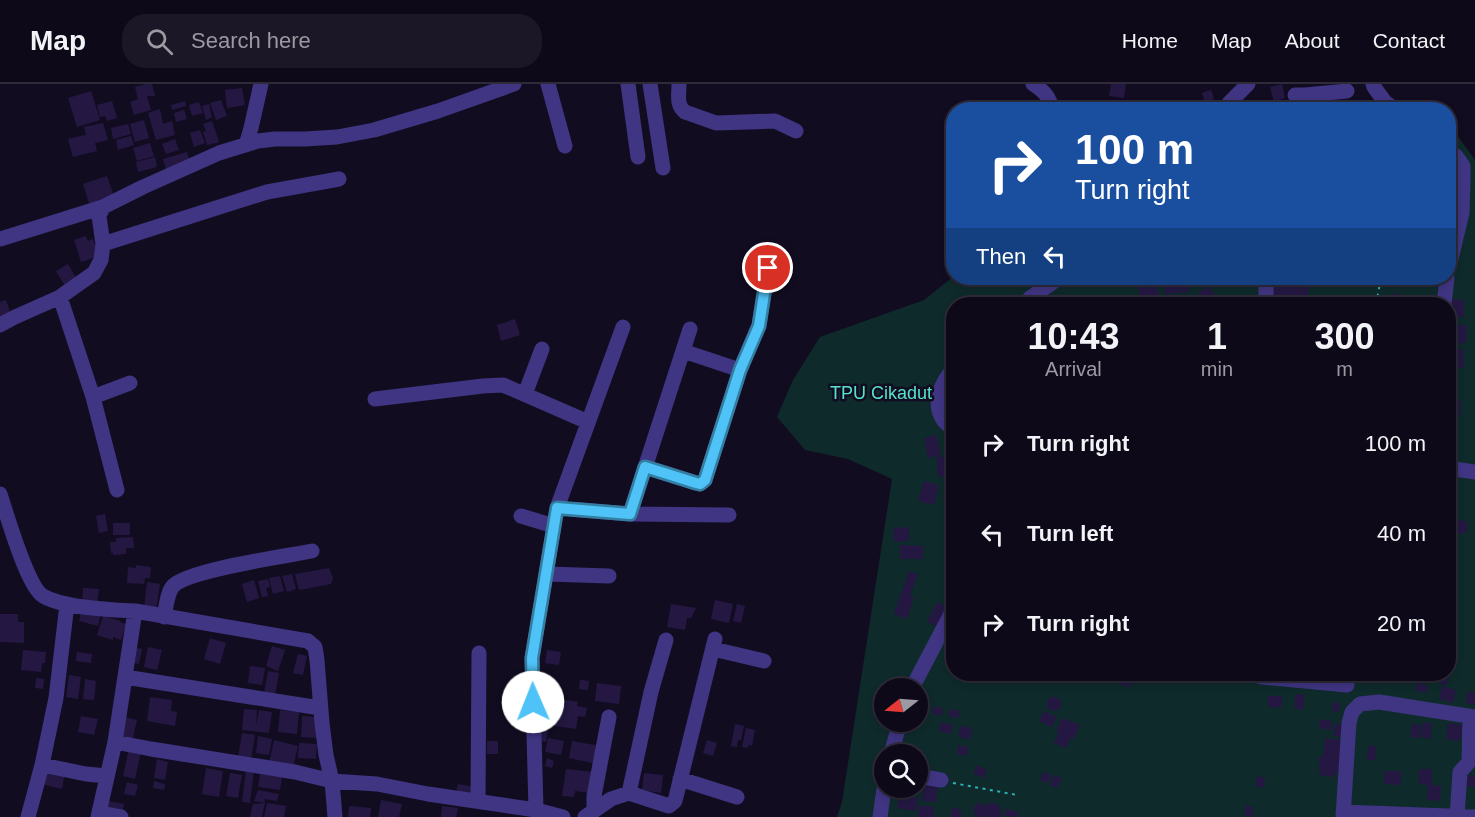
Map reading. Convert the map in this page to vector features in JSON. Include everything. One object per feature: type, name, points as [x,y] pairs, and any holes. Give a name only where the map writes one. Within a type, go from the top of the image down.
[{"type":"street","points":[[246,145],[261,84]]},
{"type":"street","points":[[548,84],[565,146]]},
{"type":"street","points":[[628,84],[638,157]]},
{"type":"street","points":[[650,84],[663,168]]},
{"type":"street","points":[[678,84],[678,104],[685,112],[716,123],[775,122],[796,131]]},
{"type":"street","points":[[1034,84],[1045,92],[1050,102]]},
{"type":"street","points":[[1230,102],[1248,84]]},
{"type":"street","points":[[0,239],[103,207],[219,153],[258,141],[338,138],[374,130],[438,111],[510,85]]},
{"type":"street","points":[[1295,95],[1374,86],[1385,102]]},
{"type":"street","points":[[1456,156],[1462,166],[1463,179],[1462,213],[1456,238]]},
{"type":"street","points":[[103,244],[267,192],[339,179]]},
{"type":"street","points":[[0,325],[60,297],[94,273],[100,260],[103,244],[99,216],[103,207]]},
{"type":"street","points":[[645,467],[700,484],[705,480],[740,370],[759,326],[768,268]]},
{"type":"street","points":[[1031,297],[1049,285]]},
{"type":"street","points":[[60,297],[93,397],[117,490]]},
{"type":"street","points":[[536,810],[532,658],[557,508],[622,327]]},
{"type":"street","points":[[630,514],[690,329]]},
{"type":"street","points":[[525,394],[542,349]]},
{"type":"street","points":[[683,351],[740,370]]},
{"type":"street","points":[[946,377],[939,392],[939,407],[946,422]]},
{"type":"street","points":[[93,397],[130,383]]},
{"type":"street","points":[[375,399],[503,385],[588,422]]},
{"type":"street","points":[[1456,469],[1475,472]]},
{"type":"street","points":[[0,494],[27,574],[32,584],[44,597],[68,604],[135,611],[312,644],[315,647],[317,660],[320,708],[332,781],[335,817]]},
{"type":"street","points":[[557,508],[630,514],[729,515]]},
{"type":"street","points":[[521,516],[554,526]]},
{"type":"street","points":[[164,617],[171,589],[176,583],[188,577],[207,571],[312,551]]},
{"type":"street","points":[[546,574],[609,576]]},
{"type":"street","points":[[28,817],[56,698],[68,604]]},
{"type":"street","points":[[121,817],[99,815],[115,742],[135,611]]},
{"type":"street","points":[[917,678],[946,623]]},
{"type":"street","points":[[630,793],[651,692],[666,640]]},
{"type":"street","points":[[590,814],[611,799],[630,793],[669,806],[675,801],[714,644],[764,661]]},
{"type":"street","points":[[478,801],[479,653]]},
{"type":"street","points":[[125,677],[320,708]]},
{"type":"street","points":[[1348,681],[1348,690],[1360,704]]},
{"type":"street","points":[[1457,817],[1461,772],[1469,762],[1472,717],[1379,702],[1360,704],[1352,711],[1349,723],[1343,815],[1457,817],[1475,817]]},
{"type":"street","points":[[590,814],[609,717]]},
{"type":"street","points":[[115,742],[151,750],[295,772],[332,781],[377,784],[536,810],[562,817]]},
{"type":"street","points":[[42,765],[107,776]]},
{"type":"street","points":[[928,778],[942,780]]},
{"type":"street","points":[[680,779],[737,797]]},
{"type":"street","points":[[880,817],[883,798]]},
{"type":"path","points":[[942,780],[1017,795]]},
{"type":"green space","name":"TPU Cikadut","points":[[1456,134],[1475,160],[1475,817],[837,817],[842,802],[892,479],[848,459],[805,450],[777,417],[793,380],[820,337],[924,300],[946,282],[946,285],[1456,285]]},
{"type":"building","points":[[152,84],[155,96],[147,96],[151,110],[134,115],[130,102],[138,99],[135,87]]},
{"type":"building","points":[[1111,84],[1126,84],[1124,98],[1109,96]]},
{"type":"building","points":[[1282,84],[1285,98],[1274,102],[1270,87]]},
{"type":"building","points":[[242,88],[245,105],[227,108],[225,90]]},
{"type":"building","points":[[1211,90],[1214,99],[1205,102],[1202,93]]},
{"type":"building","points":[[91,91],[100,120],[77,127],[68,98]]},
{"type":"building","points":[[221,100],[227,116],[216,120],[210,103]]},
{"type":"building","points":[[112,101],[117,118],[107,121],[105,116],[100,117],[97,105]]},
{"type":"building","points":[[185,101],[186,106],[172,110],[171,105]]},
{"type":"building","points":[[199,102],[203,113],[192,116],[189,105]]},
{"type":"building","points":[[209,104],[212,117],[206,120],[202,106]]},
{"type":"building","points":[[160,109],[163,124],[172,121],[175,135],[156,140],[148,113]]},
{"type":"building","points":[[184,110],[187,119],[176,122],[174,113]]},
{"type":"building","points":[[144,120],[149,138],[135,142],[130,124]]},
{"type":"building","points":[[212,121],[219,142],[207,145],[203,124]]},
{"type":"building","points":[[103,123],[108,140],[95,143],[97,151],[73,157],[68,139],[86,135],[84,127]]},
{"type":"building","points":[[128,124],[131,134],[113,139],[111,128]]},
{"type":"building","points":[[200,130],[205,143],[194,147],[190,133]]},
{"type":"building","points":[[131,136],[134,145],[118,150],[116,140]]},
{"type":"building","points":[[175,139],[179,150],[166,154],[162,144]]},
{"type":"building","points":[[150,143],[154,156],[137,161],[133,148]]},
{"type":"building","points":[[187,152],[190,163],[166,170],[163,159]]},
{"type":"building","points":[[155,157],[157,167],[138,172],[136,162]]},
{"type":"building","points":[[107,176],[114,197],[90,206],[83,184]]},
{"type":"building","points":[[86,236],[88,241],[93,239],[99,256],[81,262],[74,240]]},
{"type":"building","points":[[68,264],[77,280],[65,286],[56,271]]},
{"type":"building","points":[[1138,285],[1157,285],[1159,297],[1140,297]]},
{"type":"building","points":[[1164,285],[1188,285],[1189,292],[1165,294]]},
{"type":"building","points":[[1272,285],[1309,285],[1308,297],[1271,297]]},
{"type":"building","points":[[1209,286],[1215,295],[1200,297],[1198,293]]},
{"type":"building","points":[[1393,293],[1410,297],[1392,297]]},
{"type":"building","points":[[6,300],[11,315],[0,319],[0,302]]},
{"type":"building","points":[[1456,300],[1464,300],[1464,317],[1456,316]]},
{"type":"building","points":[[515,319],[520,335],[501,341],[497,325]]},
{"type":"building","points":[[1456,325],[1467,325],[1466,343],[1456,343]]},
{"type":"building","points":[[1463,349],[1464,368],[1456,369],[1456,350]]},
{"type":"building","points":[[1456,401],[1461,401],[1460,415],[1456,415]]},
{"type":"building","points":[[936,435],[941,455],[928,458],[924,438]]},
{"type":"building","points":[[946,456],[946,476],[938,477],[936,457]]},
{"type":"building","points":[[924,481],[939,485],[934,505],[918,501]]},
{"type":"building","points":[[105,514],[108,531],[99,533],[96,516]]},
{"type":"building","points":[[1461,520],[1467,524],[1466,532],[1461,534],[1456,532],[1456,522]]},
{"type":"building","points":[[113,523],[130,523],[130,535],[113,535]]},
{"type":"building","points":[[909,527],[909,541],[894,542],[893,528]]},
{"type":"building","points":[[133,537],[134,548],[126,548],[126,554],[113,555],[111,553],[110,542],[116,542],[116,538]]},
{"type":"building","points":[[900,545],[923,546],[923,559],[900,559]]},
{"type":"building","points":[[136,565],[151,567],[150,578],[145,578],[144,584],[127,583],[128,567],[136,568]]},
{"type":"building","points":[[329,568],[333,578],[331,584],[299,590],[295,574]]},
{"type":"building","points":[[909,571],[918,574],[910,596],[914,598],[907,619],[894,614]]},
{"type":"building","points":[[292,574],[296,589],[287,592],[282,576]]},
{"type":"building","points":[[280,576],[284,591],[273,594],[269,578]]},
{"type":"building","points":[[268,579],[270,587],[266,588],[268,596],[262,597],[258,581]]},
{"type":"building","points":[[254,580],[259,598],[247,602],[242,584]]},
{"type":"building","points":[[147,582],[160,584],[156,611],[144,609]]},
{"type":"building","points":[[83,588],[99,589],[97,606],[82,605]]},
{"type":"building","points":[[715,600],[733,604],[729,623],[711,619]]},
{"type":"building","points":[[937,602],[946,607],[946,612],[938,627],[927,622]]},
{"type":"building","points":[[671,604],[696,608],[691,618],[687,618],[685,630],[667,627]]},
{"type":"building","points":[[737,604],[745,606],[741,623],[733,621]]},
{"type":"building","points":[[82,608],[101,612],[98,626],[79,621]]},
{"type":"building","points":[[0,614],[18,614],[18,622],[24,622],[24,643],[0,642]]},
{"type":"building","points":[[103,616],[126,624],[121,640],[97,635]]},
{"type":"building","points":[[210,638],[226,643],[220,664],[204,659]]},
{"type":"building","points":[[272,646],[285,650],[278,671],[266,666]]},
{"type":"building","points":[[132,647],[142,649],[139,664],[129,662]]},
{"type":"building","points":[[148,647],[162,650],[157,670],[144,667]]},
{"type":"building","points":[[23,650],[46,652],[41,672],[21,670]]},
{"type":"building","points":[[547,650],[561,652],[559,665],[545,663]]},
{"type":"building","points":[[77,652],[92,654],[91,663],[76,661]]},
{"type":"building","points":[[298,654],[307,656],[303,675],[293,673]]},
{"type":"building","points":[[250,666],[265,668],[262,685],[248,683]]},
{"type":"building","points":[[268,671],[279,673],[275,695],[264,693]]},
{"type":"building","points":[[69,675],[81,677],[78,699],[66,697]]},
{"type":"building","points":[[36,678],[44,679],[43,689],[35,688]]},
{"type":"building","points":[[85,679],[96,681],[94,700],[83,699]]},
{"type":"building","points":[[580,680],[589,681],[588,690],[579,689]]},
{"type":"building","points":[[1118,681],[1134,681],[1132,685],[1125,687]]},
{"type":"building","points":[[1441,681],[1448,681],[1447,685],[1440,684]]},
{"type":"building","points":[[597,683],[621,686],[619,704],[595,701]]},
{"type":"building","points":[[1417,683],[1428,686],[1426,693],[1415,690]]},
{"type":"building","points":[[1442,686],[1456,690],[1453,703],[1439,699]]},
{"type":"building","points":[[1467,692],[1475,693],[1475,704],[1466,703]]},
{"type":"building","points":[[1296,694],[1305,695],[1303,710],[1294,708]]},
{"type":"building","points":[[1268,696],[1282,696],[1282,707],[1268,707]]},
{"type":"building","points":[[150,697],[172,700],[171,711],[177,712],[175,726],[147,721]]},
{"type":"building","points":[[1054,697],[1059,699],[1061,704],[1059,709],[1054,711],[1049,709],[1047,704],[1049,699]]},
{"type":"building","points":[[554,698],[578,702],[577,706],[587,708],[585,717],[578,716],[576,729],[549,725]]},
{"type":"building","points":[[1333,702],[1340,703],[1339,712],[1332,711]]},
{"type":"building","points":[[933,707],[943,708],[942,715],[932,714]]},
{"type":"building","points":[[244,709],[257,710],[256,726],[259,710],[272,712],[269,733],[242,730]]},
{"type":"building","points":[[280,710],[299,712],[297,734],[278,732]]},
{"type":"building","points":[[949,710],[959,710],[959,718],[949,717]]},
{"type":"building","points":[[1044,711],[1057,717],[1052,727],[1039,721]]},
{"type":"building","points":[[81,716],[98,719],[94,735],[78,732]]},
{"type":"building","points":[[121,716],[137,720],[132,742],[117,738]]},
{"type":"building","points":[[302,716],[317,717],[316,738],[301,737]]},
{"type":"building","points":[[1062,718],[1080,725],[1074,739],[1071,737],[1066,748],[1054,743]]},
{"type":"building","points":[[1320,719],[1332,721],[1331,730],[1319,728]]},
{"type":"building","points":[[941,722],[953,725],[951,734],[939,731]]},
{"type":"building","points":[[1423,722],[1432,724],[1430,739],[1421,737]]},
{"type":"building","points":[[1448,723],[1463,725],[1460,741],[1446,739]]},
{"type":"building","points":[[735,724],[744,726],[737,747],[731,746]]},
{"type":"building","points":[[1335,724],[1343,725],[1341,737],[1333,736]]},
{"type":"building","points":[[1412,724],[1421,725],[1419,738],[1411,737]]},
{"type":"building","points":[[960,726],[972,728],[970,739],[958,737]]},
{"type":"building","points":[[538,728],[548,730],[546,742],[536,741]]},
{"type":"building","points":[[746,728],[755,730],[752,746],[748,745],[748,748],[742,747]]},
{"type":"building","points":[[242,733],[255,735],[251,760],[238,758]]},
{"type":"building","points":[[258,736],[272,739],[269,755],[256,753]]},
{"type":"building","points":[[548,738],[564,741],[561,755],[545,752]]},
{"type":"building","points":[[1325,738],[1341,740],[1338,772],[1335,777],[1319,775],[1320,762],[1318,762],[1319,756],[1323,757]]},
{"type":"building","points":[[274,740],[298,746],[293,768],[269,763]]},
{"type":"building","points":[[707,740],[717,743],[713,756],[703,753]]},
{"type":"building","points":[[487,741],[498,741],[498,754],[487,754]]},
{"type":"building","points":[[572,741],[600,746],[597,764],[569,758]]},
{"type":"building","points":[[299,743],[317,744],[316,759],[298,758]]},
{"type":"building","points":[[958,745],[968,747],[967,756],[957,754]]},
{"type":"building","points":[[1368,746],[1376,746],[1375,760],[1367,760]]},
{"type":"building","points":[[129,749],[141,752],[135,779],[123,776]]},
{"type":"building","points":[[547,758],[554,761],[552,768],[545,766]]},
{"type":"building","points":[[157,759],[168,762],[165,780],[154,778]]},
{"type":"building","points":[[977,765],[987,770],[984,778],[973,773]]},
{"type":"building","points":[[206,768],[223,771],[219,797],[202,794]]},
{"type":"building","points":[[566,769],[594,772],[591,793],[575,791],[574,797],[562,796]]},
{"type":"building","points":[[1419,769],[1432,769],[1432,785],[1441,786],[1440,801],[1427,800],[1428,785],[1419,784]]},
{"type":"building","points":[[246,770],[254,771],[250,803],[242,802]]},
{"type":"building","points":[[1385,771],[1401,771],[1401,785],[1384,784]]},
{"type":"building","points":[[1043,772],[1051,775],[1048,783],[1040,780]]},
{"type":"building","points":[[44,773],[64,777],[62,789],[42,784]]},
{"type":"building","points":[[230,773],[242,775],[238,798],[226,796]]},
{"type":"building","points":[[644,773],[663,775],[661,793],[642,790]]},
{"type":"building","points":[[260,774],[282,777],[280,790],[258,787]]},
{"type":"building","points":[[1054,775],[1062,778],[1057,788],[1050,785]]},
{"type":"building","points":[[1468,775],[1475,776],[1475,787],[1467,786]]},
{"type":"building","points":[[1257,776],[1265,778],[1264,788],[1256,786]]},
{"type":"building","points":[[154,781],[165,784],[164,790],[153,788]]},
{"type":"building","points":[[127,782],[138,785],[135,796],[124,794]]},
{"type":"building","points":[[928,782],[938,783],[936,802],[922,801],[922,798],[928,798]]},
{"type":"building","points":[[458,784],[474,787],[471,799],[455,795]]},
{"type":"building","points":[[258,790],[279,794],[277,801],[264,799],[265,803],[254,801]]},
{"type":"building","points":[[899,798],[918,798],[916,811],[897,808]]},
{"type":"building","points":[[381,800],[402,804],[399,817],[378,817]]},
{"type":"building","points":[[108,801],[124,804],[122,812],[106,808]]},
{"type":"building","points":[[265,803],[262,817],[250,817],[253,804]]},
{"type":"building","points":[[267,803],[286,806],[284,817],[264,817]]},
{"type":"building","points":[[978,803],[986,806],[989,803],[998,804],[1002,811],[1001,817],[975,815],[974,807]]},
{"type":"building","points":[[919,805],[934,807],[933,817],[918,817]]},
{"type":"building","points":[[1246,805],[1253,807],[1252,817],[1244,816]]},
{"type":"building","points":[[349,806],[371,808],[370,817],[348,817]]},
{"type":"building","points":[[442,806],[458,808],[456,817],[441,817]]},
{"type":"building","points":[[952,808],[961,809],[961,817],[951,817]]},
{"type":"building","points":[[1006,809],[1018,812],[1017,817],[1004,816]]},
{"type":"route","points":[[533,702],[532,658],[557,508],[630,514],[645,467],[700,484],[705,480],[740,370],[759,326],[768,268]]}]
